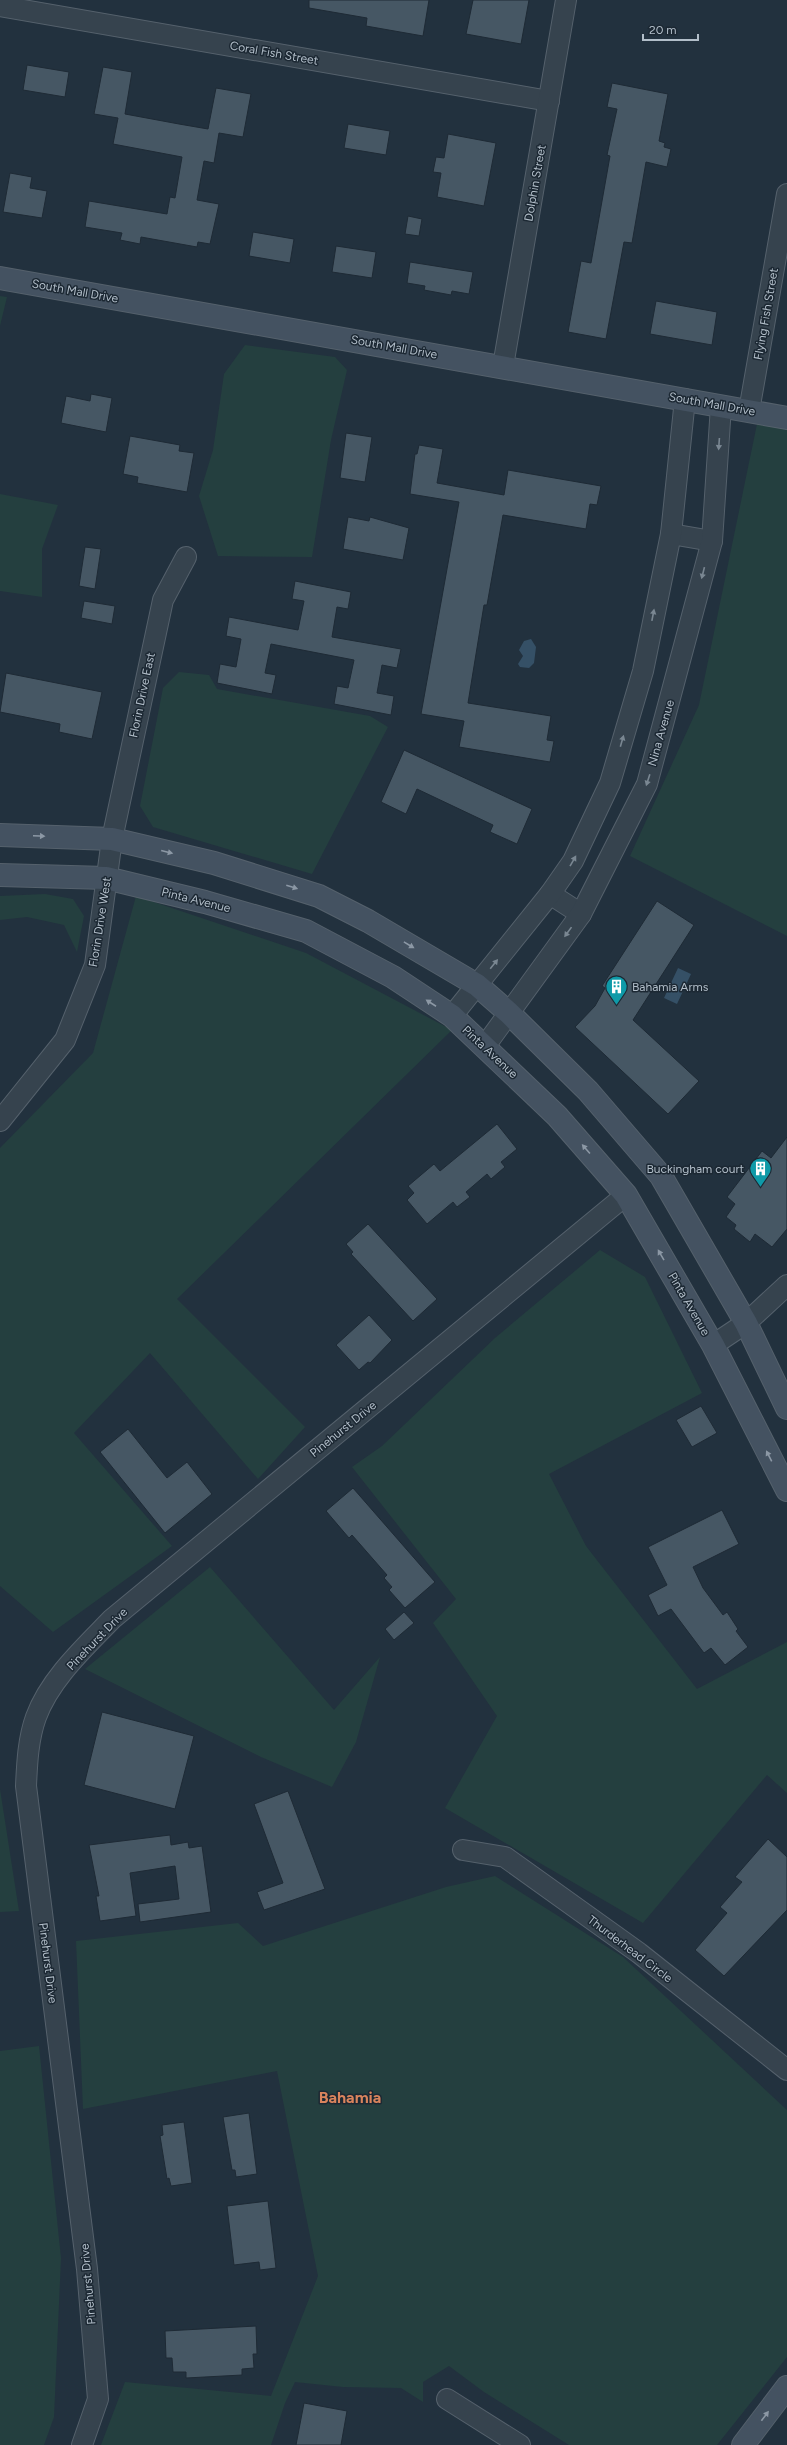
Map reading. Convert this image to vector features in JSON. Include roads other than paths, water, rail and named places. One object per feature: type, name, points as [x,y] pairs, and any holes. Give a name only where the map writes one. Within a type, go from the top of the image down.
[{"type":"street","name":"Dolphin Street","points":[[504,366],[566,0]]},
{"type":"street","name":"Coral Fish Street","points":[[0,6],[549,101]]},
{"type":"street","name":"Flying Fish Street","points":[[749,411],[787,194]]},
{"type":"street","name":"South Mall Drive","points":[[0,278],[504,366],[787,418]]},
{"type":"street","points":[[452,1016],[550,894],[573,861],[610,783],[643,671],[671,534],[685,399]]},
{"type":"street","name":"Nina Avenue","points":[[485,1046],[581,914],[647,784],[712,541],[721,406]]},
{"type":"street","points":[[671,534],[712,541]]},
{"type":"street","name":"Florin Drive East","points":[[112,838],[163,600],[186,557]]},
{"type":"street","points":[[0,835],[112,838],[214,863],[319,896],[368,920],[477,985],[509,1013],[588,1091],[661,1176],[746,1323],[787,1408]]},
{"type":"street","name":"Florin Drive West","points":[[0,1121],[65,1040],[95,965],[112,838]]},
{"type":"street","name":"Pinta Avenue","points":[[0,875],[106,878],[205,902],[306,931],[393,977],[452,1016],[557,1116],[626,1195],[713,1345],[787,1490]]},
{"type":"street","points":[[550,894],[581,914]]},
{"type":"street","name":"Pinehurst Drive","points":[[82,2445],[98,2399],[88,2269],[26,1786],[28,1754],[36,1718],[46,1699],[72,1660],[112,1619],[626,1195]]},
{"type":"street","points":[[713,1345],[746,1323],[787,1285]]},
{"type":"street","name":"Thurderhead Circle","points":[[463,1850],[505,1857],[638,1953],[787,2070]]},
{"type":"street","points":[[743,2445],[787,2387]]},
{"type":"street","points":[[447,2399],[520,2445]]},
{"type":"water","points":[[531,639],[536,647],[534,663],[529,668],[520,667],[518,664],[523,656],[519,650],[524,641]]},
{"type":"water","points":[[678,968],[691,974],[677,1004],[664,998]]},
{"type":"place","name":"Bahamia Arms","points":[[617,1006]]},
{"type":"place","name":"Buckingham court","points":[[760,1188]]},
{"type":"district","name":"Bahamia","points":[[350,2097]]}]
